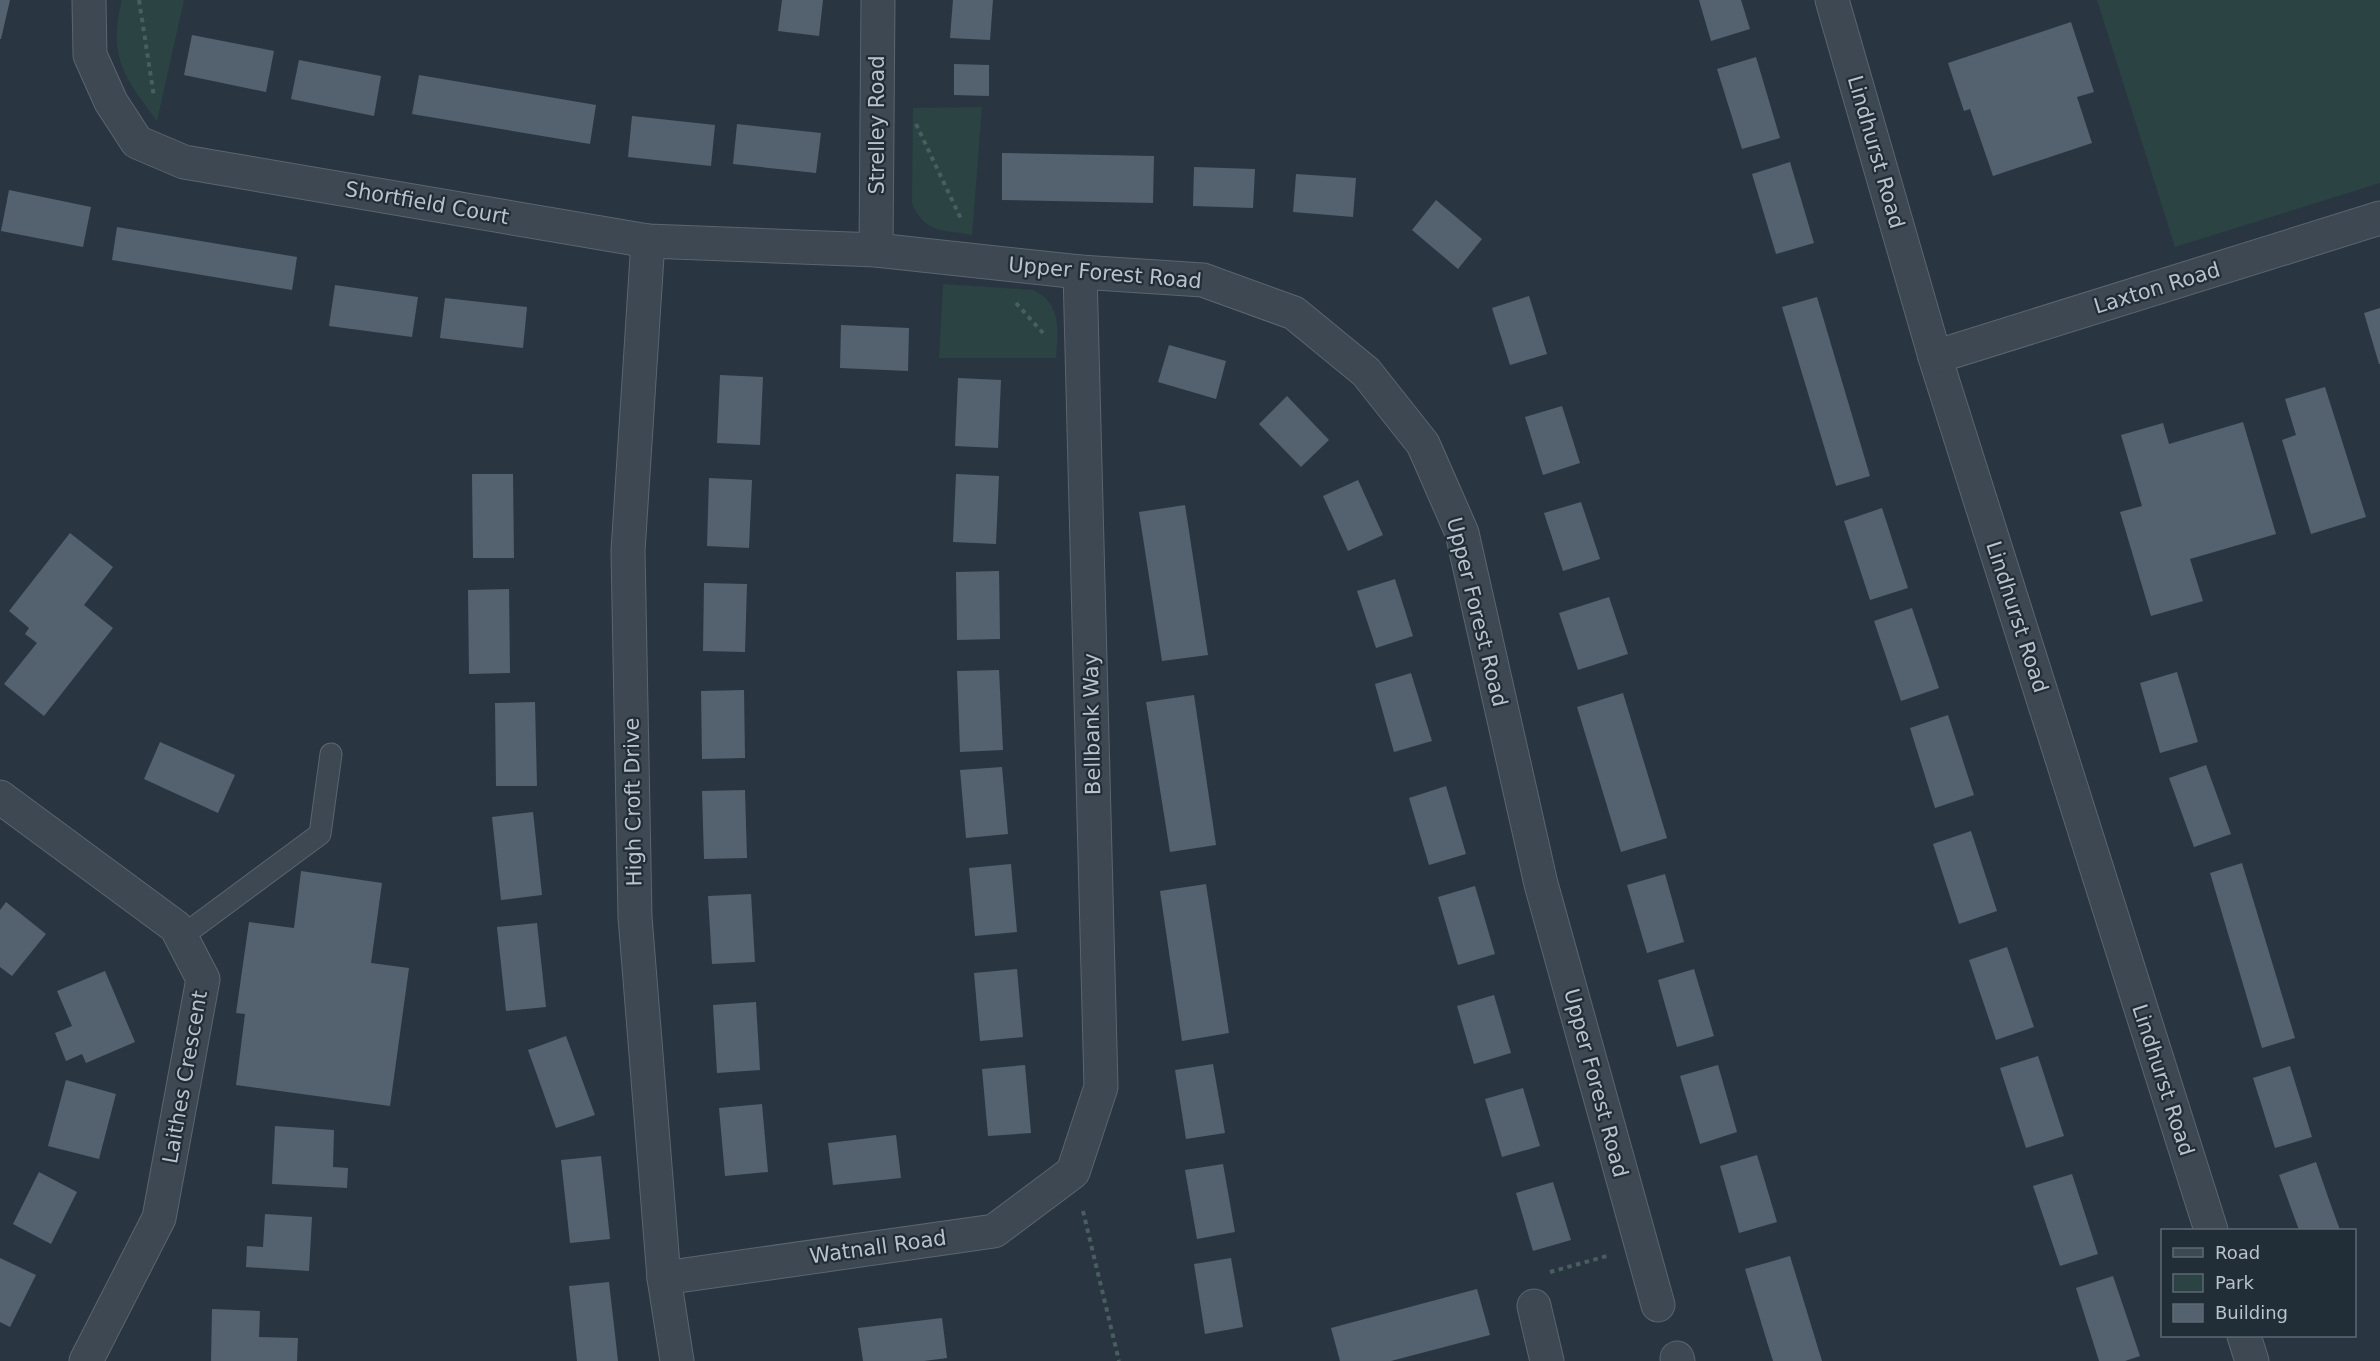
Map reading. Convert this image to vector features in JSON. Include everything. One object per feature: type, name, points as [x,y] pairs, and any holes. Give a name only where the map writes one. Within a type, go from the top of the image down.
[{"type":"street","name":"Shortfield Court","points":[[89,0],[90,55],[111,102],[137,142],[184,162],[648,241],[876,250]]},
{"type":"street","name":"Strelley Road","points":[[876,250],[878,0]]},
{"type":"street","name":"Lindhurst Road","points":[[1832,0],[1935,357],[2211,1229]]},
{"type":"street","name":"Laxton Road","points":[[1935,357],[2380,218]]},
{"type":"street","name":"High Croft Drive","points":[[648,241],[628,563],[635,916],[664,1278],[677,1361]]},
{"type":"street","name":"Upper Forest Road","points":[[876,250],[1080,272],[1203,280],[1294,313],[1366,372],[1423,444],[1462,533],[1541,884],[1658,1305]]},
{"type":"street","name":"Bellbank Way","points":[[1073,1172],[1101,1088],[1080,272]]},
{"type":"street","name":"Laithes Crescent","points":[[0,797],[176,927],[203,979],[159,1218],[86,1361]]},
{"type":"street","name":"Watnall Road","points":[[664,1278],[994,1231],[1073,1172]]},
{"type":"street","points":[[1534,1306],[1547,1361]]},
{"type":"street","points":[[2245,1337],[2252,1361]]},
{"type":"lane","points":[[181,937],[320,834],[331,754]]},
{"type":"path","points":[[139,0],[156,104],[157,128],[153,148]]},
{"type":"path","points":[[877,122],[914,120],[982,262],[1002,288],[1057,348],[1082,349]]},
{"type":"path","points":[[1073,1172],[1119,1361]]},
{"type":"path","points":[[1534,1306],[1525,1279],[1641,1246]]},
{"type":"green space","points":[[122,0],[184,0],[157,121],[136,92],[122,66],[117,37]]},
{"type":"green space","points":[[2097,0],[2380,0],[2380,183],[2175,247]]},
{"type":"green space","points":[[982,107],[972,235],[937,229],[924,221],[912,204],[913,108]]},
{"type":"green space","points":[[943,284],[1033,290],[1049,302],[1054,310],[1057,328],[1056,358],[939,358]]},
{"type":"building","points":[[0,0],[10,0],[1,39],[0,39]]},
{"type":"building","points":[[782,0],[823,0],[819,36],[778,31]]},
{"type":"building","points":[[953,0],[993,0],[990,40],[950,38]]},
{"type":"building","points":[[1699,0],[1741,0],[1750,29],[1711,41]]},
{"type":"building","points":[[2071,22],[2094,92],[2077,97],[2092,143],[1993,176],[1970,109],[1964,111],[1948,63]]},
{"type":"building","points":[[192,35],[274,51],[266,92],[184,75]]},
{"type":"building","points":[[1756,57],[1780,138],[1742,149],[1717,69]]},
{"type":"building","points":[[299,60],[381,76],[374,116],[291,99]]},
{"type":"building","points":[[954,64],[989,65],[989,96],[954,95]]},
{"type":"building","points":[[419,75],[596,105],[590,144],[412,114]]},
{"type":"building","points":[[632,116],[715,125],[711,166],[628,157]]},
{"type":"building","points":[[737,124],[821,133],[816,173],[733,164]]},
{"type":"building","points":[[1002,153],[1154,156],[1153,203],[1002,200]]},
{"type":"building","points":[[1790,162],[1814,243],[1776,254],[1752,174]]},
{"type":"building","points":[[1194,167],[1255,169],[1253,208],[1193,206]]},
{"type":"building","points":[[1296,174],[1356,178],[1353,217],[1293,212]]},
{"type":"building","points":[[9,190],[91,207],[83,247],[1,231]]},
{"type":"building","points":[[1436,200],[1482,239],[1458,269],[1412,230]]},
{"type":"building","points":[[117,227],[297,257],[292,290],[112,260]]},
{"type":"building","points":[[335,285],[418,297],[412,337],[329,326]]},
{"type":"building","points":[[1529,296],[1547,354],[1510,365],[1492,308]]},
{"type":"building","points":[[1817,297],[1870,476],[1836,486],[1782,307]]},
{"type":"building","points":[[445,298],[527,307],[523,348],[440,338]]},
{"type":"building","points":[[2380,308],[2380,364],[2379,364],[2364,313]]},
{"type":"building","points":[[841,325],[909,328],[908,371],[840,368]]},
{"type":"building","points":[[1169,345],[1226,361],[1216,399],[1158,382]]},
{"type":"building","points":[[720,375],[763,377],[760,445],[717,443]]},
{"type":"building","points":[[958,378],[1001,380],[998,448],[955,446]]},
{"type":"building","points":[[2325,387],[2366,517],[2311,534],[2282,440],[2296,435],[2285,399]]},
{"type":"building","points":[[1287,396],[1329,440],[1301,467],[1259,424]]},
{"type":"building","points":[[1562,406],[1580,463],[1543,475],[1525,417]]},
{"type":"building","points":[[2243,422],[2276,534],[2190,559],[2203,601],[2151,616],[2120,512],[2142,506],[2121,435],[2163,423],[2169,444]]},
{"type":"building","points":[[472,474],[513,474],[514,558],[473,558]]},
{"type":"building","points":[[956,474],[999,476],[996,544],[953,542]]},
{"type":"building","points":[[709,478],[752,480],[749,548],[707,546]]},
{"type":"building","points":[[1358,480],[1383,535],[1348,551],[1323,496]]},
{"type":"building","points":[[1581,502],[1600,559],[1563,571],[1544,513]]},
{"type":"building","points":[[1185,505],[1208,655],[1162,661],[1139,512]]},
{"type":"building","points":[[1882,508],[1908,588],[1870,600],[1844,521]]},
{"type":"building","points":[[70,533],[113,567],[84,605],[113,628],[44,716],[4,684],[37,643],[25,634],[29,628],[9,611]]},
{"type":"building","points":[[999,571],[1000,639],[957,640],[956,572]]},
{"type":"building","points":[[1395,579],[1413,636],[1376,648],[1357,591]]},
{"type":"building","points":[[704,583],[747,584],[745,652],[703,651]]},
{"type":"building","points":[[509,589],[510,673],[469,674],[468,590]]},
{"type":"building","points":[[1609,597],[1628,654],[1578,670],[1559,613]]},
{"type":"building","points":[[1912,608],[1939,688],[1901,701],[1874,621]]},
{"type":"building","points":[[999,670],[1003,750],[960,752],[957,671]]},
{"type":"building","points":[[2177,672],[2198,742],[2160,753],[2140,683]]},
{"type":"building","points":[[1411,673],[1432,741],[1394,752],[1375,684]]},
{"type":"building","points":[[744,690],[745,758],[702,759],[701,691]]},
{"type":"building","points":[[1623,693],[1667,838],[1621,852],[1577,707]]},
{"type":"building","points":[[1194,695],[1216,845],[1170,852],[1146,702]]},
{"type":"building","points":[[535,702],[537,786],[496,786],[495,703]]},
{"type":"building","points":[[1948,715],[1974,795],[1935,808],[1910,728]]},
{"type":"building","points":[[160,742],[235,775],[218,813],[144,779]]},
{"type":"building","points":[[2206,765],[2231,834],[2194,847],[2169,778]]},
{"type":"building","points":[[1002,767],[1008,834],[966,838],[960,770]]},
{"type":"building","points":[[1446,786],[1466,854],[1429,865],[1409,798]]},
{"type":"building","points":[[745,790],[747,858],[704,859],[702,791]]},
{"type":"building","points":[[533,812],[542,895],[501,900],[492,817]]},
{"type":"building","points":[[1971,831],[1997,911],[1959,924],[1933,844]]},
{"type":"building","points":[[2242,863],[2295,1038],[2262,1048],[2210,873]]},
{"type":"building","points":[[1011,864],[1017,932],[975,936],[969,868]]},
{"type":"building","points":[[301,871],[382,883],[371,963],[409,968],[390,1106],[236,1085],[245,1014],[236,1013],[249,922],[294,928]]},
{"type":"building","points":[[1665,874],[1684,942],[1647,953],[1627,885]]},
{"type":"building","points":[[1206,884],[1229,1033],[1182,1041],[1160,891]]},
{"type":"building","points":[[1475,886],[1495,954],[1458,965],[1438,897]]},
{"type":"building","points":[[751,894],[755,962],[712,964],[708,896]]},
{"type":"building","points":[[6,902],[46,934],[12,976],[0,967],[0,910]]},
{"type":"building","points":[[537,923],[546,1007],[506,1011],[497,927]]},
{"type":"building","points":[[2007,947],[2034,1027],[1996,1040],[1969,960]]},
{"type":"building","points":[[1017,969],[1023,1037],[980,1041],[974,973]]},
{"type":"building","points":[[1694,969],[1714,1036],[1677,1047],[1658,980]]},
{"type":"building","points":[[105,971],[135,1042],[86,1063],[82,1054],[66,1061],[55,1033],[72,1026],[57,991]]},
{"type":"building","points":[[1494,995],[1511,1053],[1474,1064],[1457,1006]]},
{"type":"building","points":[[756,1002],[760,1070],[717,1073],[713,1005]]},
{"type":"building","points":[[566,1036],[595,1115],[556,1128],[528,1050]]},
{"type":"building","points":[[2038,1056],[2064,1136],[2026,1148],[2000,1068]]},
{"type":"building","points":[[1213,1064],[1225,1133],[1186,1139],[1175,1070]]},
{"type":"building","points":[[1025,1065],[1031,1133],[988,1136],[982,1069]]},
{"type":"building","points":[[1718,1065],[1737,1132],[1700,1144],[1680,1076]]},
{"type":"building","points":[[2290,1066],[2312,1137],[2275,1148],[2253,1078]]},
{"type":"building","points":[[66,1080],[116,1094],[99,1159],[48,1146]]},
{"type":"building","points":[[1523,1088],[1540,1146],[1502,1157],[1485,1099]]},
{"type":"building","points":[[762,1104],[768,1172],[725,1176],[719,1108]]},
{"type":"building","points":[[275,1126],[334,1130],[333,1167],[348,1168],[347,1188],[272,1184]]},
{"type":"building","points":[[896,1135],[901,1178],[833,1185],[828,1143]]},
{"type":"building","points":[[1757,1155],[1777,1222],[1739,1233],[1720,1166]]},
{"type":"building","points":[[601,1156],[610,1239],[570,1243],[561,1160]]},
{"type":"building","points":[[2316,1162],[2340,1229],[2299,1229],[2279,1175]]},
{"type":"building","points":[[1223,1164],[1235,1232],[1197,1239],[1185,1170]]},
{"type":"building","points":[[39,1172],[77,1192],[51,1244],[13,1224]]},
{"type":"building","points":[[2072,1174],[2098,1254],[2060,1266],[2033,1186]]},
{"type":"building","points":[[1553,1182],[1571,1240],[1533,1251],[1516,1193]]},
{"type":"building","points":[[265,1214],[312,1217],[309,1271],[246,1267],[247,1246],[263,1247]]},
{"type":"building","points":[[1790,1256],[1822,1361],[1773,1361],[1767,1342],[1745,1269]]},
{"type":"building","points":[[0,1258],[36,1275],[10,1327],[0,1322]]},
{"type":"building","points":[[1231,1258],[1243,1327],[1205,1334],[1194,1264]]},
{"type":"building","points":[[2113,1276],[2140,1356],[2125,1361],[2099,1361],[2076,1288]]},
{"type":"building","points":[[609,1282],[618,1361],[577,1361],[569,1286]]},
{"type":"building","points":[[1477,1289],[1490,1335],[1391,1361],[1340,1361],[1331,1328]]},
{"type":"building","points":[[212,1309],[260,1311],[259,1337],[298,1338],[297,1361],[211,1361]]},
{"type":"building","points":[[942,1318],[947,1358],[924,1361],[863,1361],[858,1328]]}]
